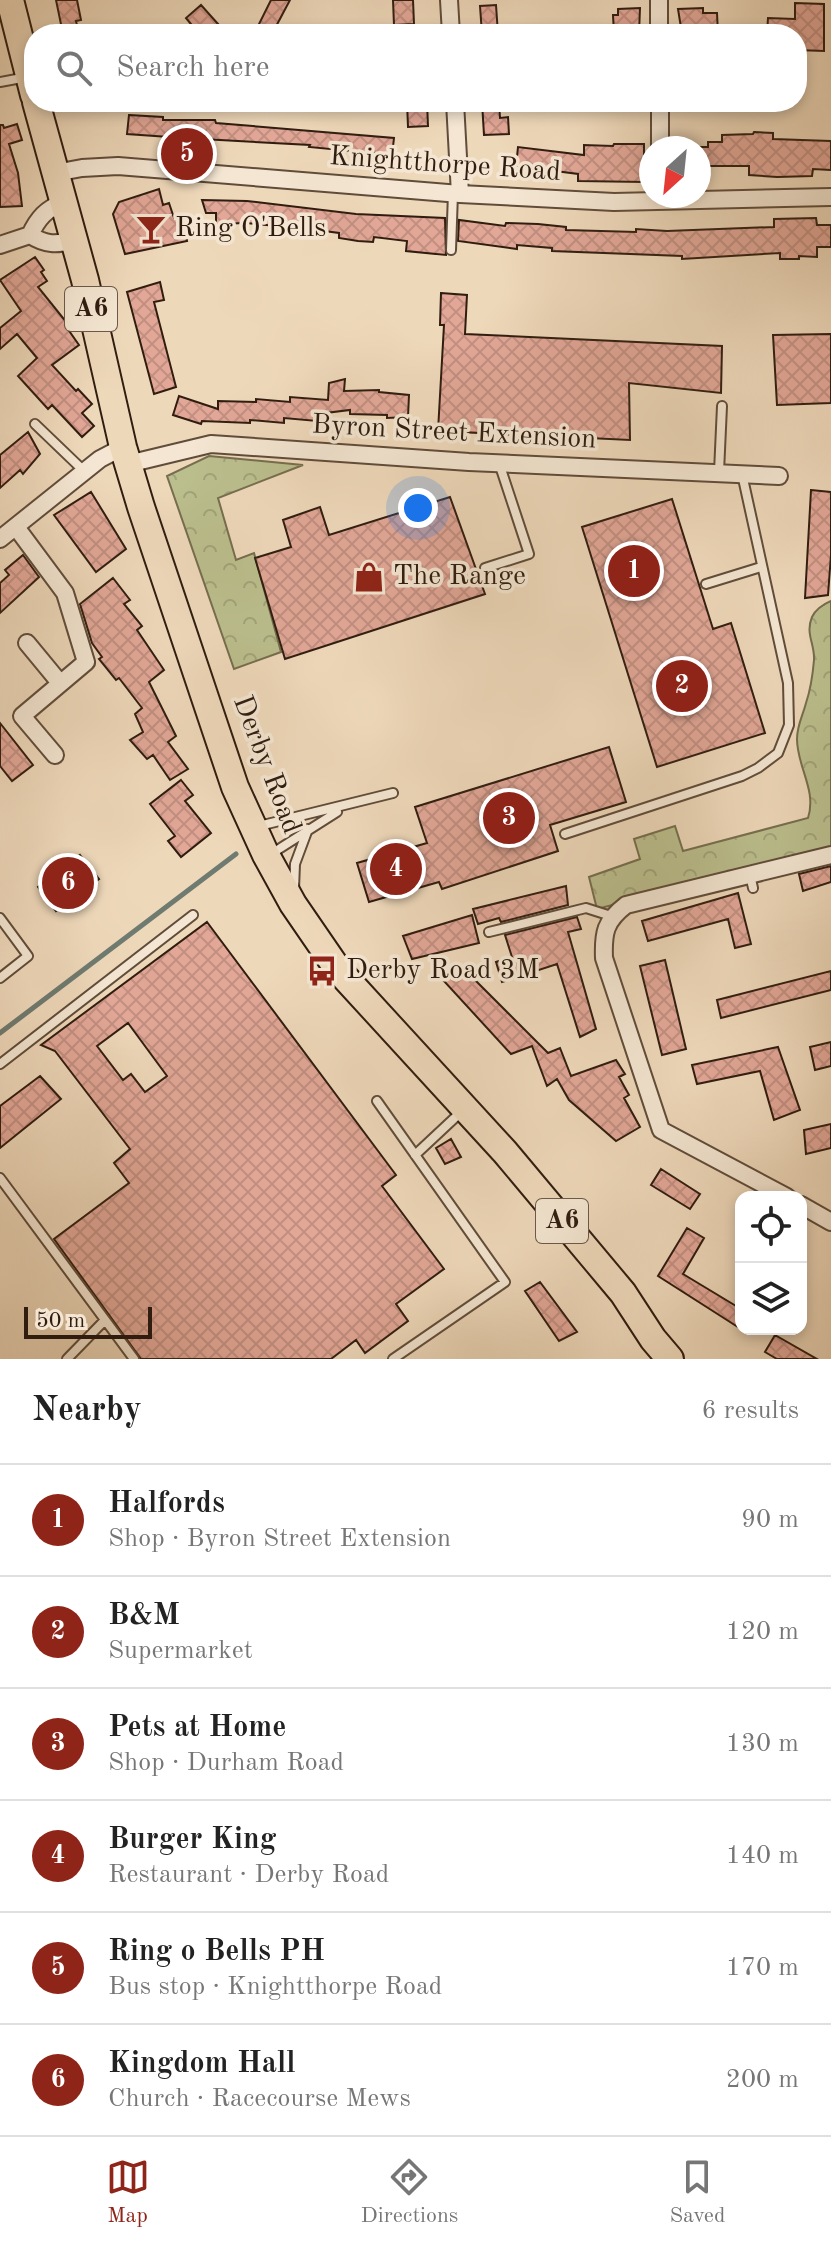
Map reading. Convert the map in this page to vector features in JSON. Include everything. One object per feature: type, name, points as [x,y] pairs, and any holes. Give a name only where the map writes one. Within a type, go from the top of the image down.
[{"type":"highway","name":"Derby Road","points":[[10,0],[24,55]]},
{"type":"highway","name":"Derby Road","points":[[39,112],[74,240],[126,456],[235,787],[266,855],[293,904],[339,971],[465,1108],[623,1293],[660,1352]]},
{"type":"street","points":[[449,0],[450,24]]},
{"type":"street","points":[[659,0],[659,24]]},
{"type":"street","points":[[455,112],[457,194]]},
{"type":"street","points":[[660,112],[660,136]]},
{"type":"street","name":"Knightthorpe Road","points":[[55,173],[118,166],[457,194],[614,202],[639,200]]},
{"type":"street","name":"Knightthorpe Road","points":[[711,198],[831,197]]},
{"type":"street","points":[[0,245],[30,235],[36,221],[49,208],[64,202]]},
{"type":"street","points":[[30,235],[43,243],[59,245],[74,240]]},
{"type":"street","name":"Byron Street Extension","points":[[0,539],[100,459],[211,444],[499,463],[779,476]]},
{"type":"street","points":[[16,527],[65,593],[86,662],[22,716],[55,755]]},
{"type":"street","points":[[27,643],[60,683]]},
{"type":"street","points":[[776,1191],[661,1130],[604,958],[603,938],[611,916],[626,905],[751,882],[831,855]]},
{"type":"street","points":[[807,1208],[831,1222]]},
{"type":"lane","points":[[0,82],[24,89]]},
{"type":"lane","points":[[451,250],[457,194]]},
{"type":"lane","points":[[719,472],[722,406]]},
{"type":"lane","points":[[35,424],[85,472]]},
{"type":"lane","points":[[485,568],[529,554],[499,463]]},
{"type":"lane","points":[[565,834],[742,776],[778,753],[789,725],[788,683],[742,473]]},
{"type":"lane","points":[[706,584],[761,567]]},
{"type":"lane","points":[[254,827],[393,793]]},
{"type":"lane","points":[[266,855],[279,851],[309,828],[348,806]]},
{"type":"lane","points":[[293,904],[295,864],[309,828]]},
{"type":"lane","points":[[489,932],[586,908],[611,916]]},
{"type":"lane","points":[[0,1064],[193,915]]},
{"type":"lane","points":[[0,918],[28,956],[0,978]]},
{"type":"lane","points":[[377,1101],[505,1282],[393,1359]]},
{"type":"lane","points":[[415,1155],[465,1108]]},
{"type":"lane","points":[[0,1178],[134,1359]]},
{"type":"lane","points":[[67,1359],[105,1320]]},
{"type":"green space","points":[[209,456],[303,465],[218,498],[236,560],[254,553],[281,652],[234,669],[167,476]]},
{"type":"green space","points":[[831,601],[831,848],[597,909],[589,877],[640,859],[634,839],[675,826],[683,851],[808,818],[810,798],[797,734],[814,665],[810,623],[816,612]]},
{"type":"building","points":[[56,0],[77,0],[81,20],[76,21],[77,24],[61,24]]},
{"type":"building","points":[[271,0],[290,0],[277,24],[259,24]]},
{"type":"building","points":[[393,0],[413,0],[414,24],[394,24]]},
{"type":"building","points":[[795,3],[824,4],[824,51],[807,50],[807,24],[768,24],[768,18],[795,19]]},
{"type":"building","points":[[201,5],[218,24],[191,24],[186,18]]},
{"type":"building","points":[[496,5],[497,24],[481,24],[480,6]]},
{"type":"building","points":[[640,8],[639,24],[613,24],[613,15],[618,15],[618,9]]},
{"type":"building","points":[[703,8],[703,13],[717,13],[718,24],[680,24],[678,9]]},
{"type":"building","points":[[407,112],[427,112],[428,126],[408,127]]},
{"type":"building","points":[[483,112],[500,112],[500,118],[508,117],[509,134],[484,135]]},
{"type":"building","points":[[129,115],[163,117],[163,120],[215,120],[216,123],[394,138],[392,155],[310,145],[184,138],[182,134],[169,137],[127,134]]},
{"type":"building","points":[[17,124],[22,140],[9,144],[18,173],[22,206],[0,207],[0,125],[4,128]]},
{"type":"building","points":[[773,133],[773,139],[831,141],[831,170],[813,169],[812,176],[777,177],[749,175],[749,166],[711,166],[711,142],[722,142],[722,135]]},
{"type":"building","points":[[639,144],[639,182],[578,181],[578,174],[516,166],[518,147],[584,155],[584,145]]},
{"type":"building","name":"Ring O'Bells","points":[[159,189],[163,205],[169,203],[174,218],[181,215],[187,241],[125,254],[113,214],[119,202]]},
{"type":"building","points":[[202,200],[247,201],[356,214],[445,218],[446,255],[406,251],[407,241],[374,237],[373,242],[358,241],[339,238],[339,233],[324,231],[246,223],[216,224],[216,213],[206,213]]},
{"type":"building","points":[[816,218],[817,225],[831,225],[831,247],[817,247],[817,257],[799,256],[799,259],[780,259],[780,253],[682,259],[682,256],[552,251],[552,248],[517,245],[517,249],[458,241],[459,220],[505,226],[506,223],[538,224],[566,227],[566,230],[636,232],[636,229],[667,231],[774,227],[774,219]]},
{"type":"building","points":[[35,257],[47,281],[38,287],[67,323],[65,325],[79,345],[52,365],[92,404],[82,413],[94,426],[82,437],[52,405],[48,409],[18,376],[37,358],[17,334],[0,349],[0,328],[21,311],[0,280]]},
{"type":"building","points":[[160,282],[164,300],[154,302],[176,387],[154,394],[127,292]]},
{"type":"building","points":[[441,293],[467,295],[465,334],[722,346],[721,393],[629,383],[630,440],[438,431],[444,325],[440,325]]},
{"type":"building","points":[[831,334],[831,403],[777,405],[773,335]]},
{"type":"building","points":[[345,379],[344,391],[379,390],[409,395],[408,417],[350,414],[350,410],[318,414],[317,421],[284,418],[284,423],[250,420],[250,423],[202,421],[201,424],[173,415],[179,396],[218,409],[218,401],[256,402],[256,399],[290,402],[290,397],[328,400],[329,383]]},
{"type":"building","points":[[28,432],[40,454],[23,474],[20,470],[0,488],[0,455]]},
{"type":"building","points":[[811,490],[831,492],[831,555],[828,595],[805,598]]},
{"type":"building","points":[[91,492],[126,549],[96,572],[54,515]]},
{"type":"building","points":[[450,497],[485,594],[285,659],[255,558],[291,547],[283,520],[320,507],[329,535]]},
{"type":"building","points":[[672,499],[713,629],[731,623],[765,733],[657,767],[582,527]]},
{"type":"building","points":[[23,555],[39,577],[0,613],[0,583],[9,575],[5,570]]},
{"type":"building","points":[[113,578],[130,600],[124,604],[142,626],[137,630],[164,670],[149,682],[176,736],[168,742],[188,769],[170,780],[153,755],[147,759],[130,740],[143,732],[135,714],[142,708],[119,678],[116,680],[99,659],[102,657],[92,643],[80,604]]},
{"type":"building","points":[[0,723],[33,765],[12,781],[0,766]]},
{"type":"building","points":[[609,747],[626,802],[550,825],[558,851],[442,889],[439,882],[369,902],[357,863],[427,843],[415,807]]},
{"type":"building","points":[[181,780],[193,795],[185,801],[211,833],[181,857],[168,841],[175,836],[150,804]]},
{"type":"building","points":[[80,855],[99,879],[56,911],[38,887]]},
{"type":"building","points":[[831,866],[831,882],[803,891],[799,874]]},
{"type":"building","points":[[566,886],[568,905],[501,922],[499,918],[478,924],[473,909]]},
{"type":"building","points":[[738,893],[751,944],[735,948],[728,919],[648,941],[642,921]]},
{"type":"building","points":[[472,915],[479,943],[412,959],[403,936]]},
{"type":"building","points":[[577,917],[581,929],[568,932],[596,1029],[580,1037],[557,964],[502,982],[496,962],[512,957],[505,935]]},
{"type":"building","points":[[207,922],[396,1175],[382,1186],[444,1269],[396,1304],[408,1321],[365,1353],[356,1340],[331,1359],[141,1359],[54,1239],[129,1183],[114,1163],[130,1149],[55,1051],[41,1045]],"holes":[[[128,1023],[167,1076],[145,1092],[131,1074],[123,1080],[97,1046]]]},
{"type":"building","points":[[665,960],[686,1049],[662,1055],[640,966]]},
{"type":"building","points":[[831,971],[831,990],[721,1018],[717,1000]]},
{"type":"building","points":[[467,972],[548,1053],[560,1048],[571,1076],[616,1060],[625,1074],[619,1077],[629,1095],[624,1098],[640,1127],[616,1141],[569,1100],[557,1079],[547,1086],[532,1046],[511,1054],[443,980]]},
{"type":"building","points":[[831,1042],[831,1066],[815,1070],[810,1047]]},
{"type":"building","points":[[778,1047],[800,1110],[774,1120],[760,1071],[697,1084],[692,1065]]},
{"type":"building","points":[[40,1076],[61,1099],[0,1148],[0,1106]]},
{"type":"building","points":[[831,1124],[831,1148],[806,1154],[804,1130]]},
{"type":"building","points":[[451,1139],[461,1157],[445,1164],[436,1148]]},
{"type":"building","points":[[661,1169],[700,1194],[690,1209],[651,1185]]},
{"type":"building","points":[[687,1228],[704,1238],[683,1274],[735,1305],[735,1325],[658,1276]]},
{"type":"building","points":[[540,1282],[577,1332],[559,1341],[525,1291]]},
{"type":"building","points":[[775,1335],[817,1359],[777,1359],[765,1352]]},
{"type":"waterway","points":[[0,1033],[236,854]]},
{"type":"place","name":"Ring o Bells PH","points":[[187,154]]},
{"type":"place","name":"Ring O'Bells","points":[[151,229]]},
{"type":"place","name":"Halfords","points":[[634,571]]},
{"type":"place","name":"The Range","points":[[369,577]]},
{"type":"place","name":"B&M","points":[[682,686]]},
{"type":"place","name":"Pets at Home","points":[[509,818]]},
{"type":"place","name":"Burger King","points":[[396,869]]},
{"type":"place","name":"Kingdom Hall","points":[[68,883]]},
{"type":"place","name":"Derby Road 3M","points":[[322,971]]}]
